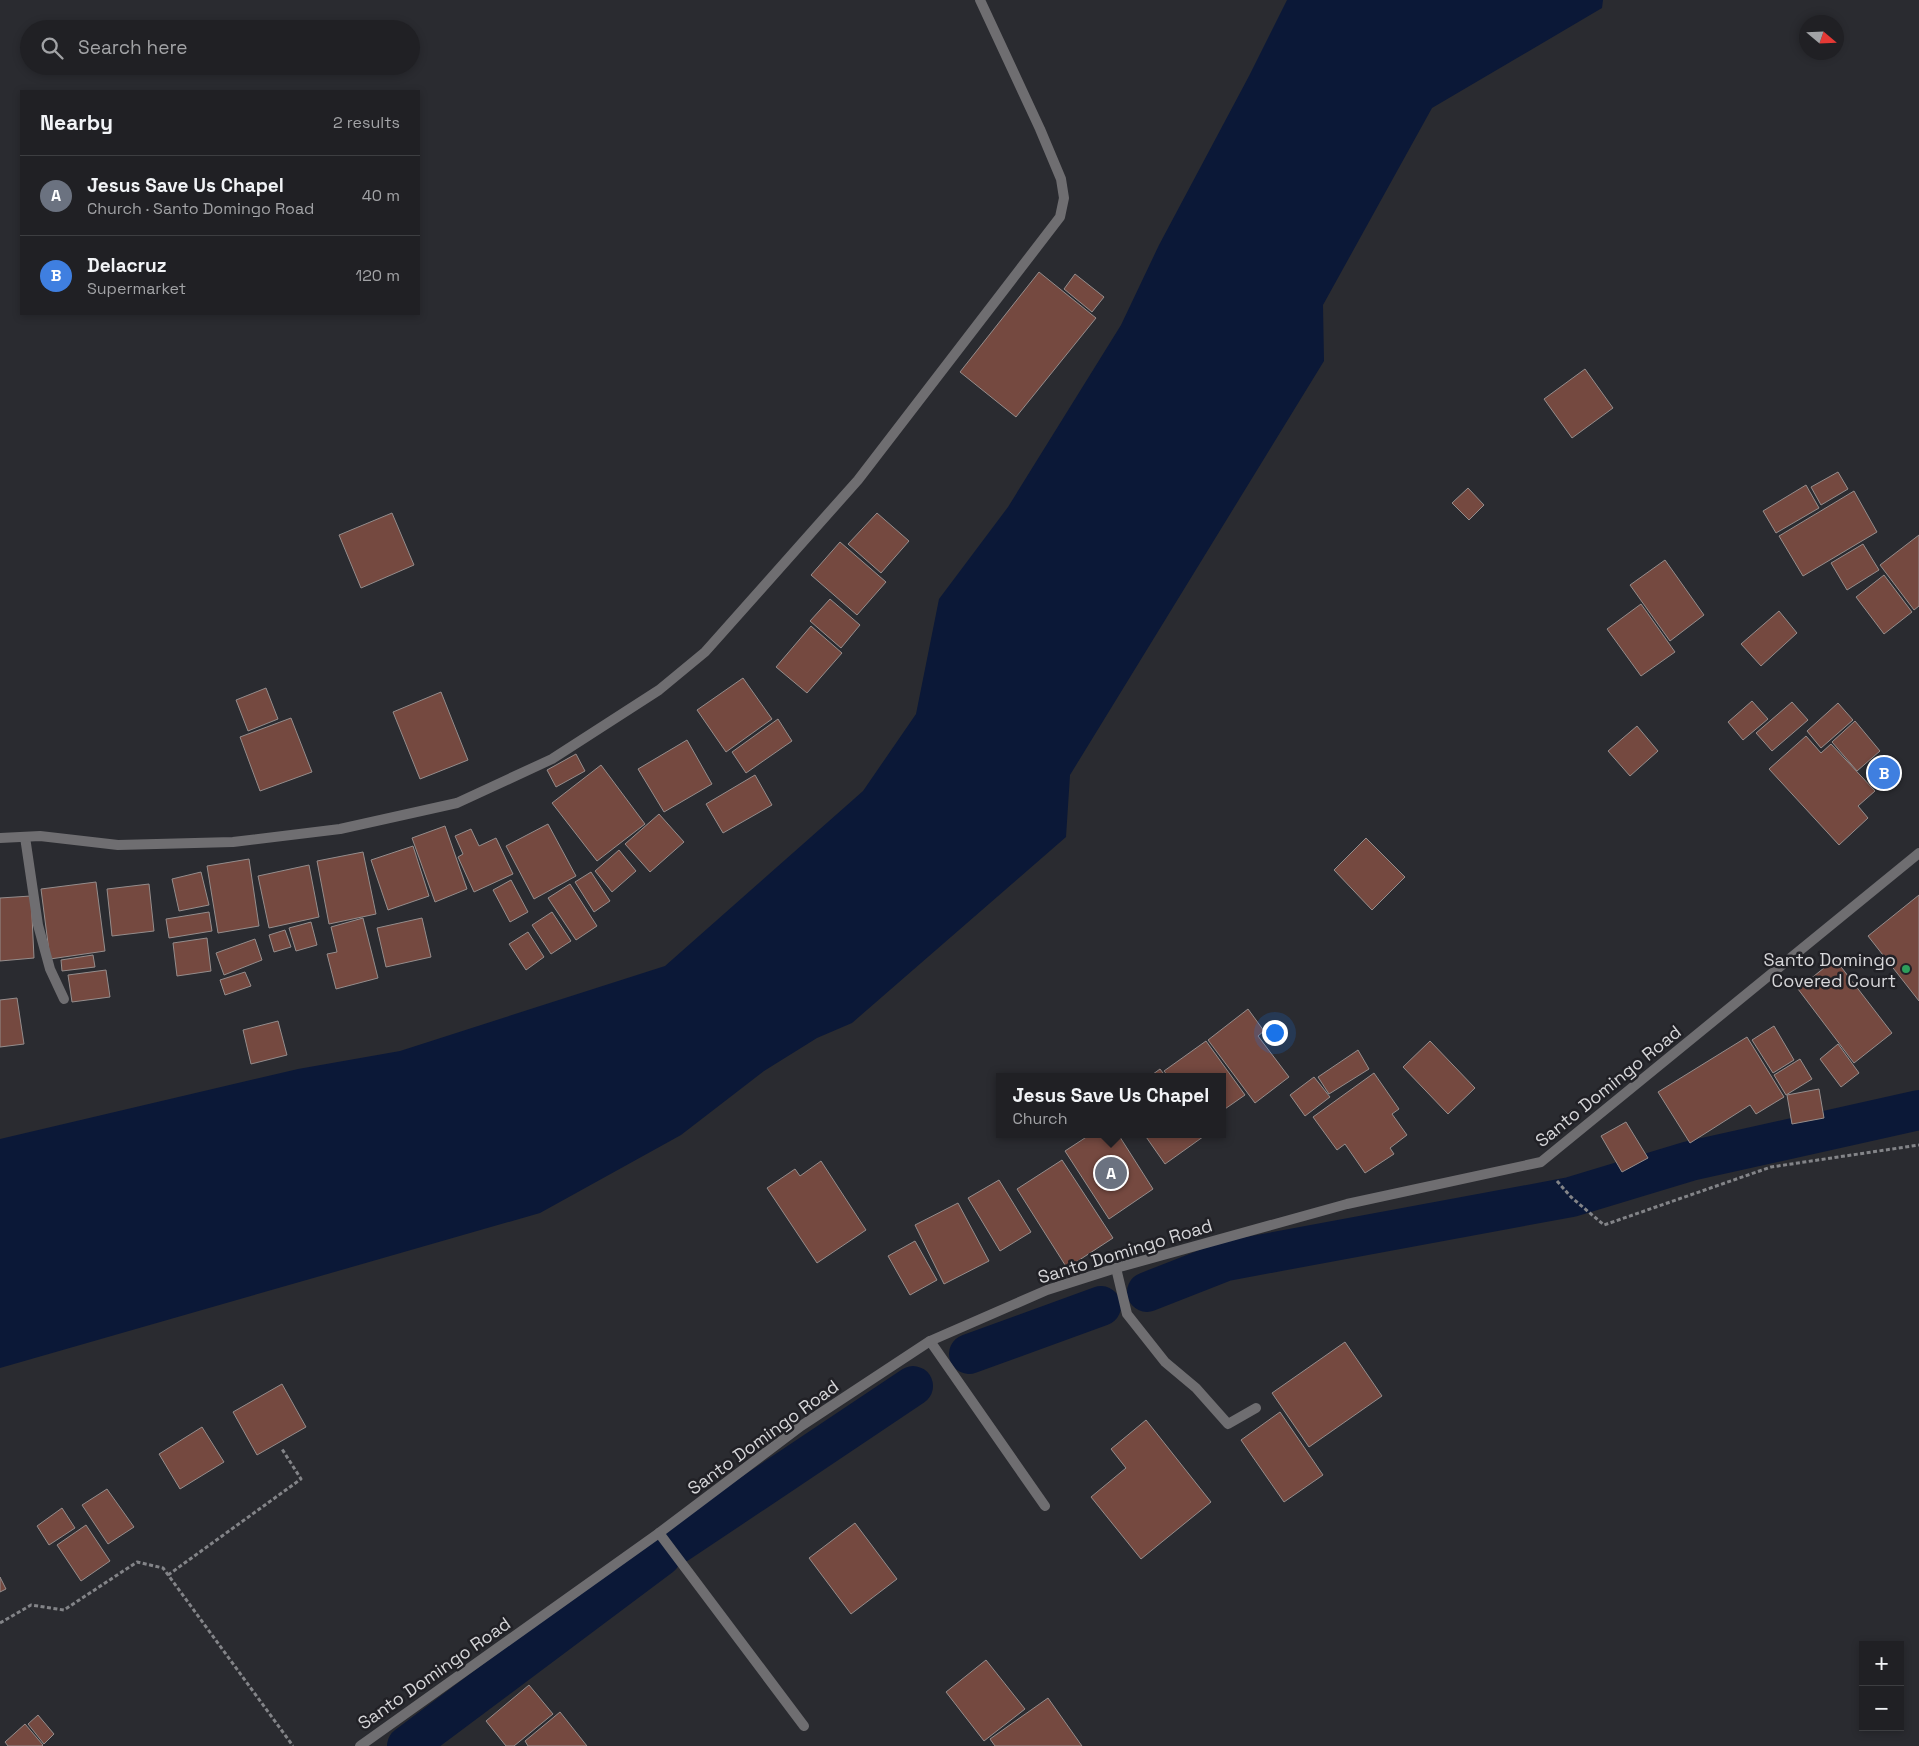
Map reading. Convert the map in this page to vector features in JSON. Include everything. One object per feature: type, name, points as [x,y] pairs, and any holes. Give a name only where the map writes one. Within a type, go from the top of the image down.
[{"type":"street","points":[[0,838],[40,836],[118,845],[233,842],[340,829],[458,803],[552,758],[659,690],[705,652],[858,480],[1060,217],[1064,198],[1061,179],[980,0]]},
{"type":"street","points":[[25,837],[38,925],[50,969],[64,999]]},
{"type":"street","name":"Santo Domingo Road","points":[[360,1746],[659,1533],[801,1426],[930,1341],[1047,1290],[1116,1268],[1347,1204],[1541,1162],[1919,853]]},
{"type":"street","points":[[1116,1268],[1127,1314],[1165,1362],[1196,1388],[1228,1424],[1256,1408]]},
{"type":"street","points":[[930,1341],[1045,1506]]},
{"type":"street","points":[[659,1533],[804,1726]]},
{"type":"path","points":[[1541,1162],[1571,1198],[1604,1225],[1771,1167],[1919,1145]]},
{"type":"path","points":[[168,1575],[300,1479],[282,1449]]},
{"type":"path","points":[[0,1623],[31,1605],[64,1610],[137,1562],[163,1568],[293,1746]]},
{"type":"water","points":[[1287,0],[1603,0],[1602,8],[1432,108],[1323,305],[1324,361],[1070,775],[1066,837],[852,1023],[817,1038],[764,1071],[681,1135],[540,1213],[0,1368],[0,1139],[298,1069],[400,1051],[665,966],[863,791],[916,714],[939,599],[1008,507],[1121,325],[1159,245],[1249,76]]},
{"type":"building","points":[[1039,272],[1096,318],[1016,417],[960,372]]},
{"type":"building","points":[[1075,274],[1104,297],[1092,312],[1064,289]]},
{"type":"building","points":[[1585,369],[1613,408],[1572,438],[1544,399]]},
{"type":"building","points":[[1838,472],[1848,489],[1821,505],[1811,487]]},
{"type":"building","points":[[1806,485],[1819,508],[1776,533],[1763,511]]},
{"type":"building","points":[[1468,488],[1484,505],[1469,520],[1452,503]]},
{"type":"building","points":[[1854,491],[1877,532],[1803,576],[1779,536]]},
{"type":"building","points":[[392,513],[414,565],[361,588],[339,535]]},
{"type":"building","points":[[877,513],[909,541],[881,573],[848,544]]},
{"type":"building","points":[[1919,535],[1919,606],[1914,610],[1880,565]]},
{"type":"building","points":[[840,542],[886,582],[857,615],[811,575]]},
{"type":"building","points":[[1863,544],[1879,570],[1847,590],[1831,563]]},
{"type":"building","points":[[1665,560],[1704,615],[1670,641],[1630,585]]},
{"type":"building","points":[[1884,575],[1912,612],[1884,634],[1856,597]]},
{"type":"building","points":[[830,599],[860,625],[841,648],[810,621]]},
{"type":"building","points":[[1641,604],[1675,652],[1641,676],[1607,629]]},
{"type":"building","points":[[1779,611],[1797,633],[1761,666],[1741,644]]},
{"type":"building","points":[[811,626],[842,653],[807,693],[776,667]]},
{"type":"building","points":[[743,678],[772,719],[726,752],[697,710]]},
{"type":"building","points":[[266,688],[278,719],[248,731],[236,700]]},
{"type":"building","points":[[441,692],[468,760],[420,779],[393,712]]},
{"type":"building","points":[[1752,701],[1768,719],[1743,740],[1728,722]]},
{"type":"building","points":[[1792,702],[1808,720],[1772,751],[1756,733]]},
{"type":"building","points":[[1838,703],[1853,720],[1821,748],[1807,731]]},
{"type":"building","points":[[291,718],[312,772],[260,791],[240,737]]},
{"type":"building","points":[[778,719],[792,741],[746,773],[732,752]]},
{"type":"building","points":[[1855,721],[1880,751],[1857,771],[1832,742]]},
{"type":"building","points":[[1637,726],[1658,751],[1630,776],[1608,751]]},
{"type":"building","points":[[1806,736],[1821,753],[1831,744],[1875,791],[1858,806],[1868,818],[1839,845],[1769,769]]},
{"type":"building","points":[[687,740],[712,784],[664,812],[638,769]]},
{"type":"building","points":[[576,754],[585,771],[556,787],[547,770]]},
{"type":"building","points":[[601,765],[645,824],[597,861],[552,803]]},
{"type":"building","points":[[755,775],[772,805],[723,833],[706,804]]},
{"type":"building","points":[[659,814],[684,842],[650,872],[625,844]]},
{"type":"building","points":[[548,824],[576,876],[534,899],[506,846]]},
{"type":"building","points":[[445,826],[467,889],[435,902],[412,838]]},
{"type":"building","points":[[471,829],[479,846],[496,838],[513,874],[474,892],[458,857],[463,854],[455,836]]},
{"type":"building","points":[[1366,838],[1405,877],[1372,910],[1334,870]]},
{"type":"building","points":[[413,846],[429,896],[388,910],[371,860]]},
{"type":"building","points":[[619,850],[636,871],[612,892],[595,871]]},
{"type":"building","points":[[363,852],[376,914],[329,924],[317,861]]},
{"type":"building","points":[[249,859],[259,926],[218,933],[207,866]]},
{"type":"building","points":[[309,865],[319,917],[269,928],[258,876]]},
{"type":"building","points":[[201,872],[209,905],[179,911],[172,879]]},
{"type":"building","points":[[591,872],[610,901],[594,912],[575,882]]},
{"type":"building","points":[[511,880],[528,912],[510,922],[493,890]]},
{"type":"building","points":[[96,882],[105,951],[50,959],[41,889]]},
{"type":"building","points":[[149,884],[154,931],[112,936],[107,889]]},
{"type":"building","points":[[570,884],[597,926],[576,940],[548,898]]},
{"type":"building","name":"Santo Domingo Covered Court","points":[[1919,895],[1919,1001],[1868,936]]},
{"type":"building","points":[[31,896],[34,958],[0,961],[0,898]]},
{"type":"building","points":[[209,912],[212,931],[169,938],[166,919]]},
{"type":"building","points":[[552,912],[571,941],[551,954],[532,925]]},
{"type":"building","points":[[363,918],[378,978],[336,989],[327,954],[337,952],[331,927]]},
{"type":"building","points":[[422,918],[431,957],[386,967],[377,928]]},
{"type":"building","points":[[311,922],[317,945],[296,951],[289,928]]},
{"type":"building","points":[[285,930],[291,947],[274,952],[269,935]]},
{"type":"building","points":[[528,932],[544,957],[526,970],[509,944]]},
{"type":"building","points":[[207,938],[211,971],[177,976],[173,943]]},
{"type":"building","points":[[255,939],[262,960],[224,975],[216,953]]},
{"type":"building","points":[[93,955],[95,967],[62,971],[61,960]]},
{"type":"building","points":[[1835,959],[1892,1033],[1854,1063],[1798,989]]},
{"type":"building","points":[[106,970],[110,997],[72,1002],[68,975]]},
{"type":"building","points":[[245,972],[251,986],[225,995],[220,980]]},
{"type":"building","points":[[17,998],[24,1044],[0,1047],[0,1000]]},
{"type":"building","points":[[1248,1009],[1264,1031],[1258,1036],[1289,1077],[1255,1103],[1208,1040]]},
{"type":"building","points":[[278,1021],[287,1055],[251,1064],[243,1030]]},
{"type":"building","points":[[1774,1026],[1794,1060],[1773,1073],[1752,1040]]},
{"type":"building","points":[[1747,1037],[1784,1097],[1756,1114],[1750,1105],[1690,1143],[1658,1092]]},
{"type":"building","points":[[1206,1041],[1245,1095],[1226,1108],[1226,1073],[1166,1073],[1164,1071]]},
{"type":"building","points":[[1430,1041],[1475,1088],[1448,1114],[1403,1067]]},
{"type":"building","points":[[1838,1044],[1859,1073],[1841,1087],[1820,1059]]},
{"type":"building","points":[[1358,1050],[1369,1069],[1329,1094],[1318,1077]]},
{"type":"building","points":[[1800,1059],[1812,1079],[1786,1095],[1774,1075]]},
{"type":"building","points":[[1160,1069],[1163,1073],[1154,1073]]},
{"type":"building","points":[[1374,1073],[1399,1109],[1392,1114],[1407,1135],[1390,1148],[1394,1154],[1365,1173],[1345,1144],[1337,1150],[1313,1117]]},
{"type":"building","points":[[1314,1077],[1330,1097],[1305,1116],[1290,1095]]},
{"type":"building","points":[[1819,1089],[1824,1118],[1792,1124],[1787,1095]]},
{"type":"building","points":[[1626,1122],[1648,1158],[1622,1172],[1601,1136]]},
{"type":"building","points":[[1085,1138],[1121,1138],[1153,1189],[1109,1219],[1065,1151]]},
{"type":"building","points":[[1147,1138],[1201,1138],[1165,1164]]},
{"type":"building","points":[[1062,1160],[1113,1238],[1067,1268],[1017,1189]]},
{"type":"building","points":[[821,1161],[866,1230],[817,1263],[767,1188],[795,1169],[800,1176]]},
{"type":"building","points":[[999,1180],[1031,1232],[1000,1251],[968,1198]]},
{"type":"building","points":[[958,1203],[989,1261],[944,1284],[915,1225]]},
{"type":"building","points":[[915,1241],[937,1280],[910,1295],[888,1256]]},
{"type":"building","points":[[1345,1342],[1382,1396],[1309,1447],[1272,1393]]},
{"type":"building","points":[[282,1384],[306,1427],[257,1455],[233,1412]]},
{"type":"building","points":[[1280,1412],[1323,1475],[1284,1502],[1241,1440]]},
{"type":"building","points":[[1146,1420],[1211,1502],[1141,1559],[1091,1497],[1126,1468],[1111,1449]]},
{"type":"building","points":[[202,1427],[224,1462],[180,1489],[159,1454]]},
{"type":"building","points":[[107,1489],[134,1527],[108,1544],[82,1505]]},
{"type":"building","points":[[62,1508],[75,1528],[49,1545],[37,1526]]},
{"type":"building","points":[[855,1523],[897,1579],[851,1614],[809,1558]]},
{"type":"building","points":[[86,1525],[110,1561],[81,1581],[57,1545]]},
{"type":"building","points":[[0,1577],[6,1589],[0,1592]]},
{"type":"building","points":[[986,1660],[1025,1709],[984,1741],[946,1692]]},
{"type":"building","points":[[529,1685],[553,1714],[514,1746],[506,1746],[486,1721]]},
{"type":"building","points":[[1048,1698],[1082,1746],[995,1746],[990,1739]]},
{"type":"building","points":[[560,1712],[587,1746],[528,1746],[525,1741]]},
{"type":"building","points":[[38,1715],[54,1734],[44,1744],[28,1724]]},
{"type":"building","points":[[25,1724],[43,1745],[8,1746],[5,1742]]},
{"type":"waterway","points":[[1147,1292],[1226,1261],[1571,1197],[1690,1161],[1919,1110]]},
{"type":"waterway","points":[[969,1354],[1101,1306]]},
{"type":"waterway","points":[[677,1544],[913,1386]]},
{"type":"waterway","points":[[407,1746],[661,1556]]},
{"type":"place","name":"Delacruz","points":[[1884,773]]},
{"type":"place","name":"Santo Domingo Covered Court","points":[[1906,969]]},
{"type":"place","name":"Jesus Save Us Chapel","points":[[1111,1173]]}]
